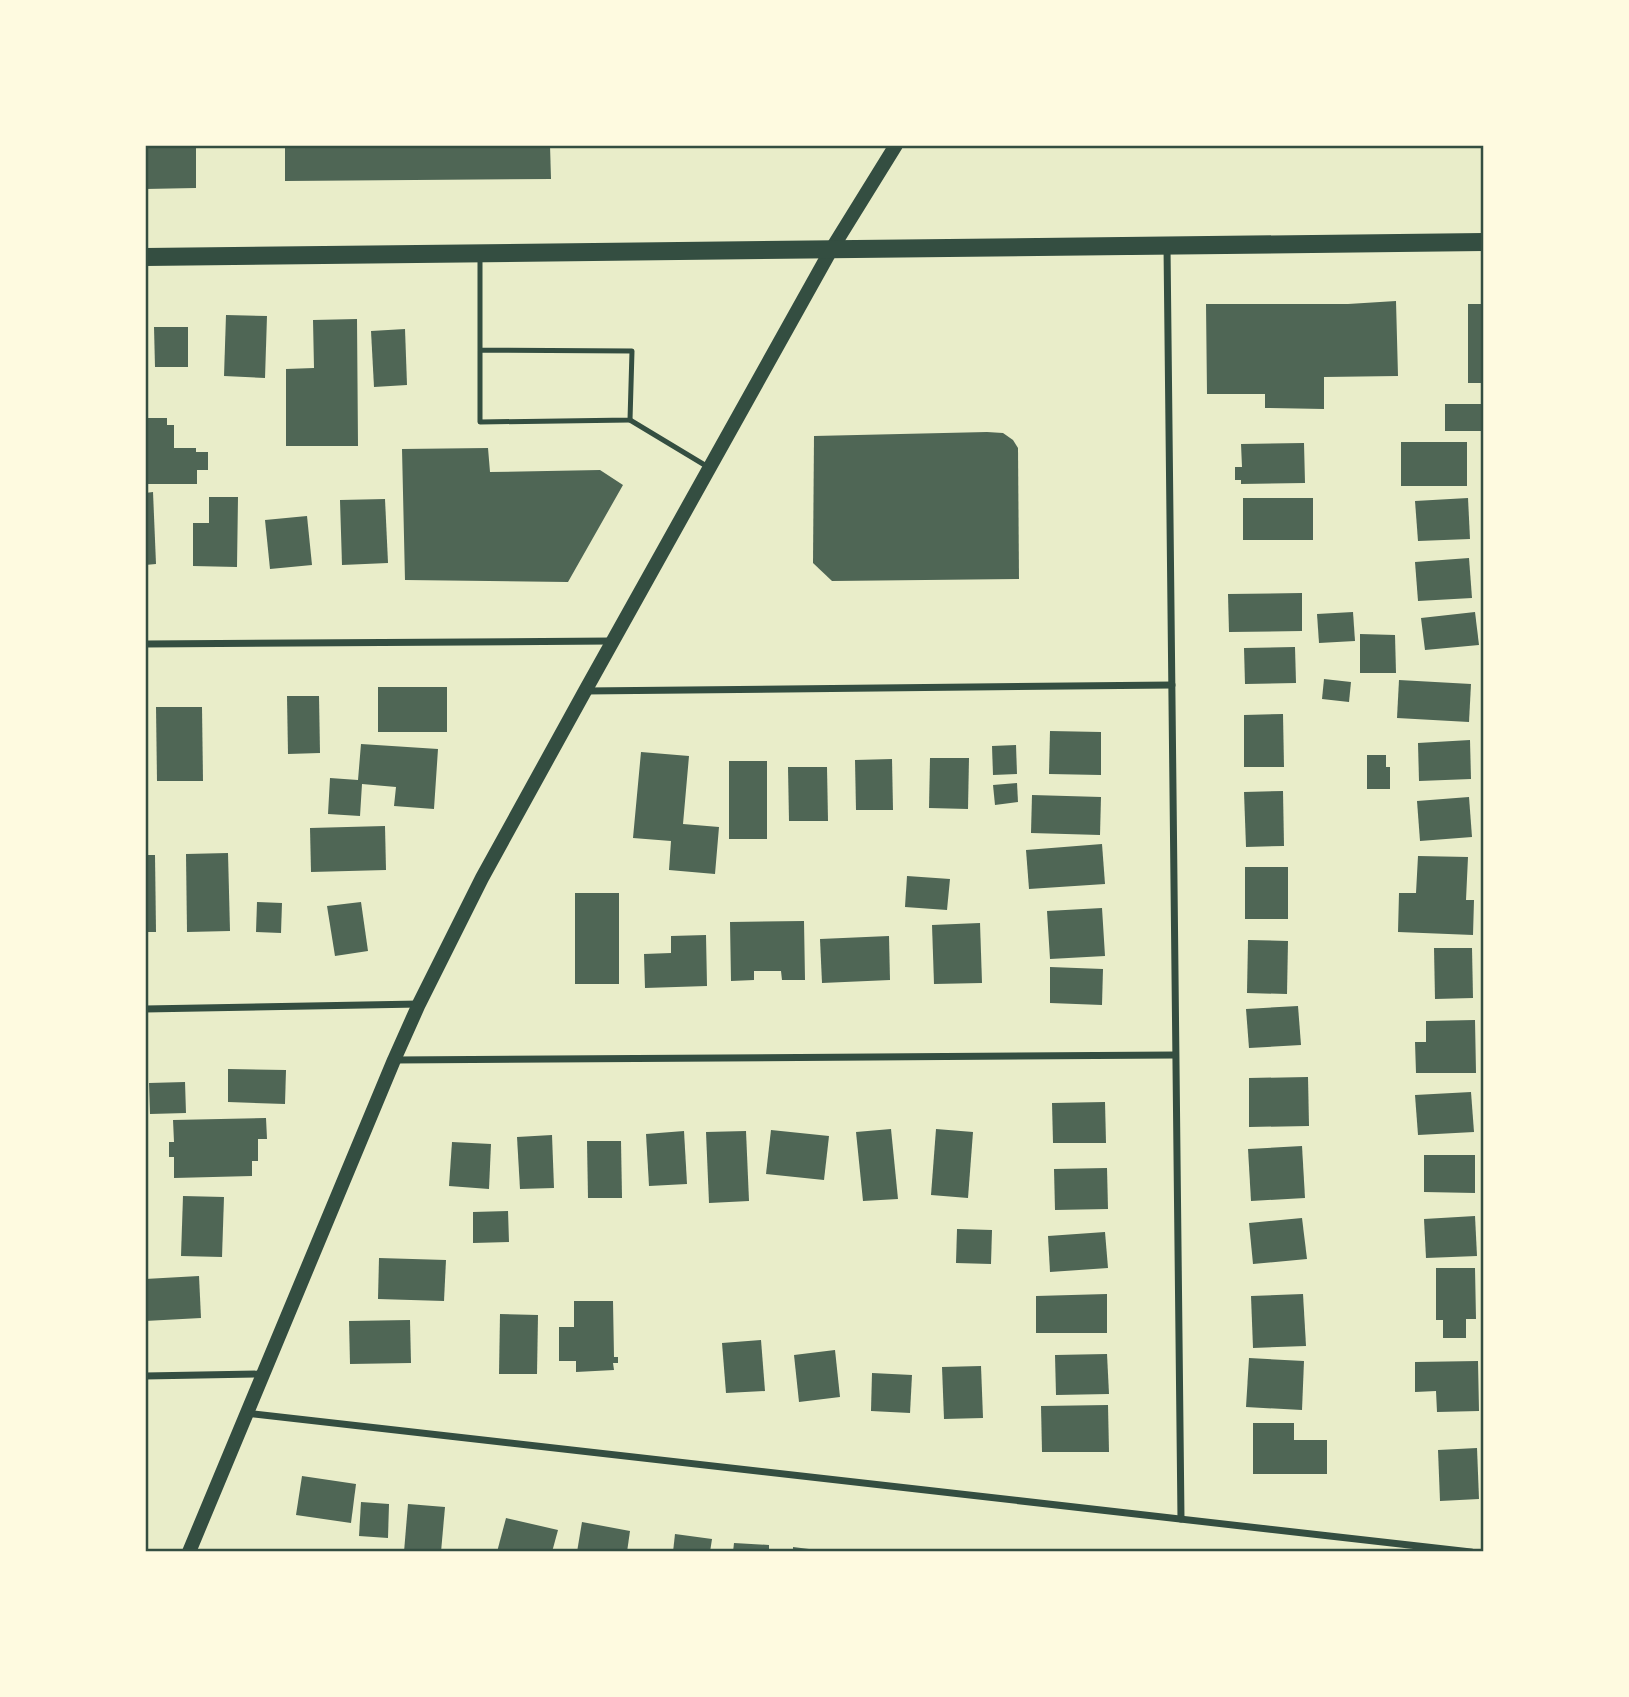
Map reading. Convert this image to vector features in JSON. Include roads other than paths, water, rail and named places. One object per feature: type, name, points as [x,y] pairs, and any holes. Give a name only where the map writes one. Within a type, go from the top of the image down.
[{"type":"main road","points":[[189,1552],[394,1060],[482,878],[831,250],[896,145]]},
{"type":"main road","points":[[145,257],[1484,242]]},
{"type":"street","points":[[1167,245],[1181,1519]]},
{"type":"street","points":[[145,644],[613,641]]},
{"type":"street","points":[[585,691],[1172,685]]},
{"type":"street","points":[[145,1009],[419,1004]]},
{"type":"street","points":[[394,1060],[1175,1055]]},
{"type":"street","points":[[145,1376],[262,1374]]},
{"type":"street","points":[[245,1413],[1471,1552]]},
{"type":"lane","points":[[480,253],[480,422],[630,420],[709,468]]},
{"type":"lane","points":[[480,350],[632,351],[630,420]]}]
